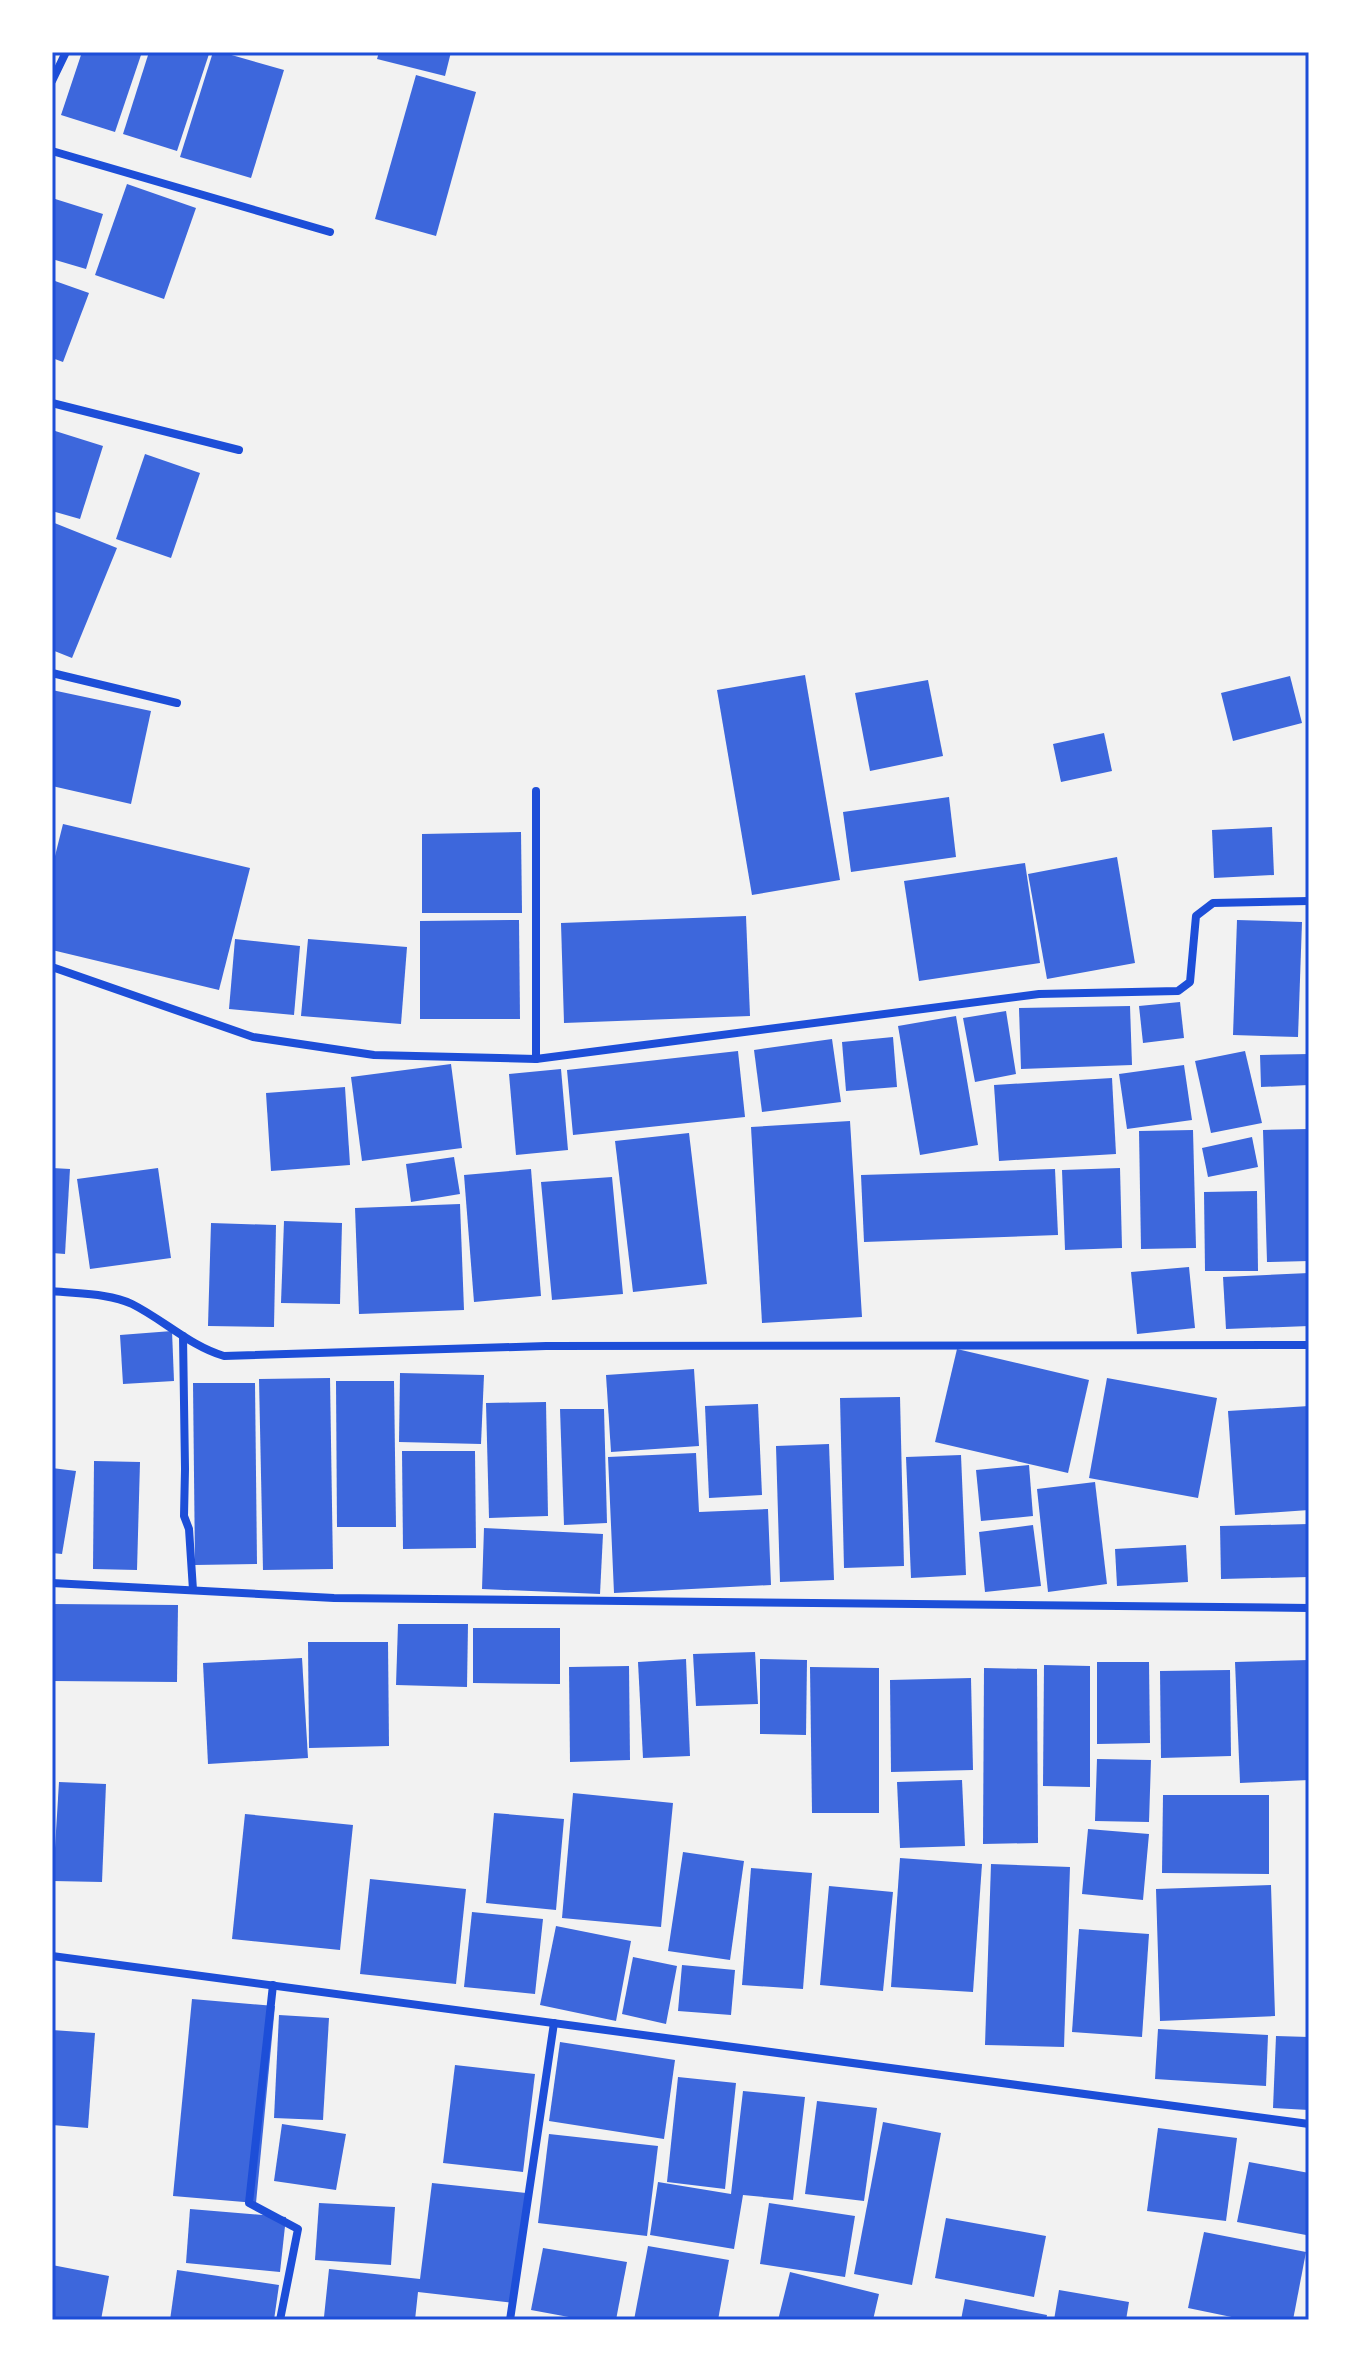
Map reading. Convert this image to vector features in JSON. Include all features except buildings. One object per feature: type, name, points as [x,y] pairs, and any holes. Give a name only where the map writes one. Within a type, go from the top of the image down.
[{"type":"street","points":[[52,81],[66,52]]},
{"type":"street","points":[[52,151],[330,232]]},
{"type":"street","points":[[52,403],[239,450]]},
{"type":"street","points":[[52,673],[177,703]]},
{"type":"street","points":[[536,791],[536,1059]]},
{"type":"street","points":[[52,967],[253,1037],[374,1055],[536,1059],[1039,994],[1178,991],[1190,982],[1196,916],[1201,911],[1213,903],[1309,901]]},
{"type":"street","points":[[52,1291],[130,1303],[207,1351],[224,1356],[561,1346],[1309,1345]]},
{"type":"street","points":[[183,1336],[184,1516],[189,1529],[193,1590]]},
{"type":"street","points":[[52,1583],[334,1598],[1309,1608]]},
{"type":"street","points":[[52,1956],[1309,2124]]},
{"type":"street","points":[[273,1985],[249,2203],[298,2229],[280,2320]]},
{"type":"street","points":[[510,2320],[554,2023]]}]
